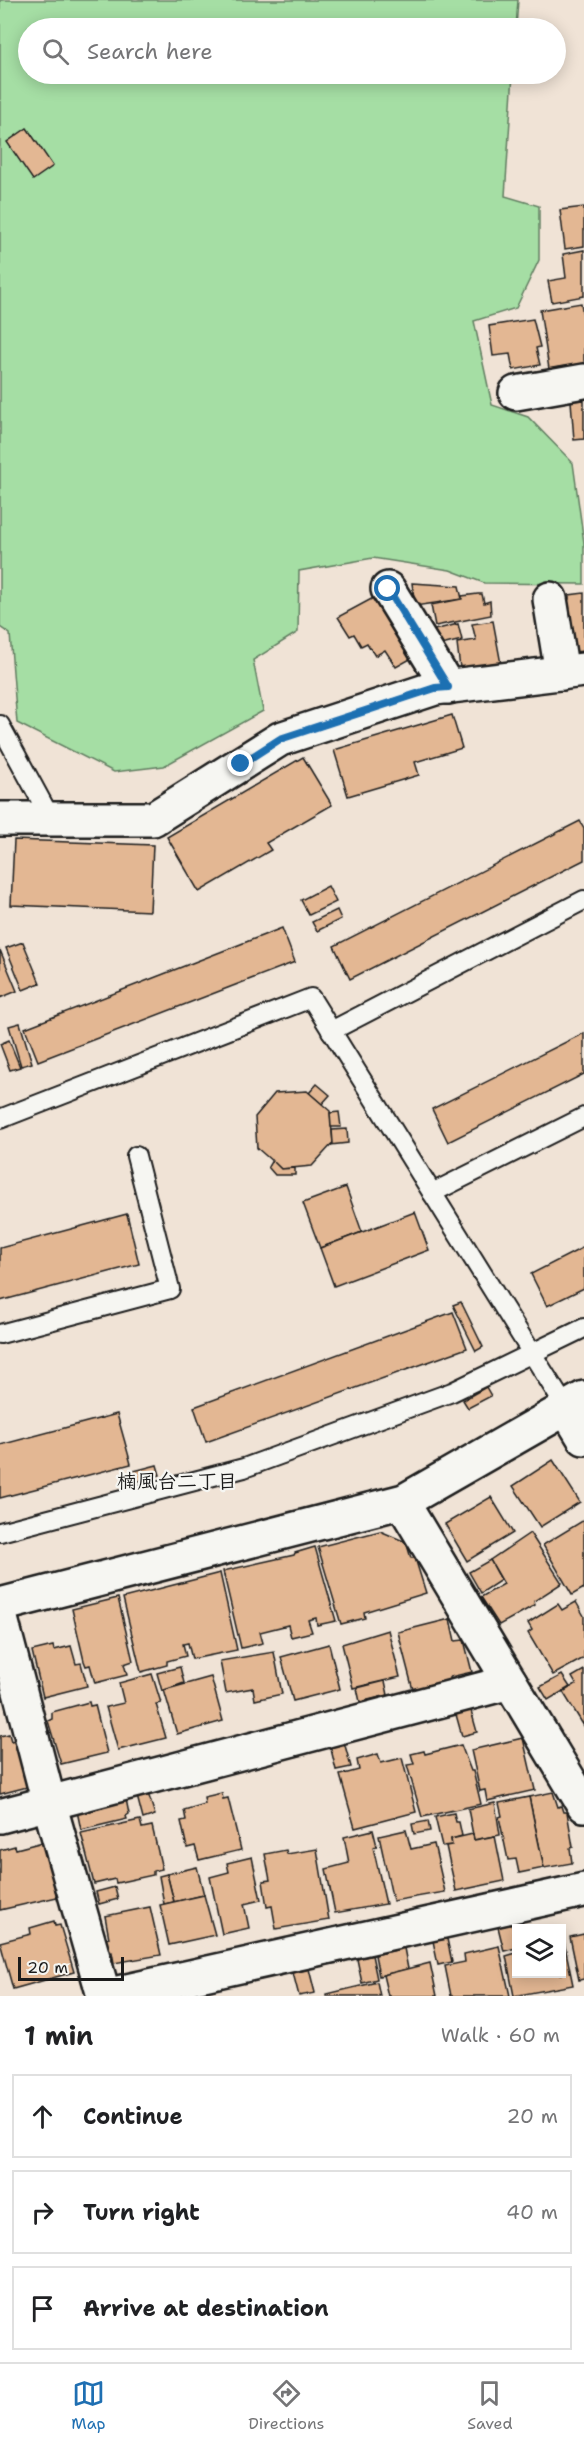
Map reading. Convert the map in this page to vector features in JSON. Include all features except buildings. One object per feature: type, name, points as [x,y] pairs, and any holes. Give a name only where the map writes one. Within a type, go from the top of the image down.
[{"type":"street","points":[[516,393],[584,381]]},
{"type":"street","points":[[388,589],[448,687]]},
{"type":"street","points":[[0,819],[153,819],[280,739],[435,688],[573,671],[550,600]]},
{"type":"street","points":[[0,1605],[402,1502],[575,1403],[584,1438]]},
{"type":"street","points":[[402,1502],[584,1805]]},
{"type":"street","points":[[0,1615],[49,1803],[104,1996],[584,1890]]},
{"type":"street","points":[[0,1816],[510,1682]]},
{"type":"lane","points":[[0,725],[51,819]]},
{"type":"lane","points":[[331,1031],[584,900]]},
{"type":"lane","points":[[0,1119],[311,998],[532,1354],[575,1403]]},
{"type":"lane","points":[[432,1193],[584,1117]]},
{"type":"lane","points":[[0,1334],[170,1288],[136,1156]]},
{"type":"lane","points":[[0,1532],[244,1468],[452,1392],[584,1328]]},
{"type":"green space","points":[[0,0],[518,0],[517,18],[18,18],[18,84],[512,84],[505,196],[539,206],[539,260],[516,308],[474,321],[492,405],[528,417],[573,463],[584,543],[584,584],[484,583],[450,570],[373,558],[299,571],[298,632],[253,660],[263,711],[164,766],[114,772],[17,723],[10,634],[0,627]]},
{"type":"district","name":"楠風台二丁目","points":[[177,1481]]},
{"type":"route","points":[[241,764],[280,739],[435,688],[448,687],[388,589]]}]
